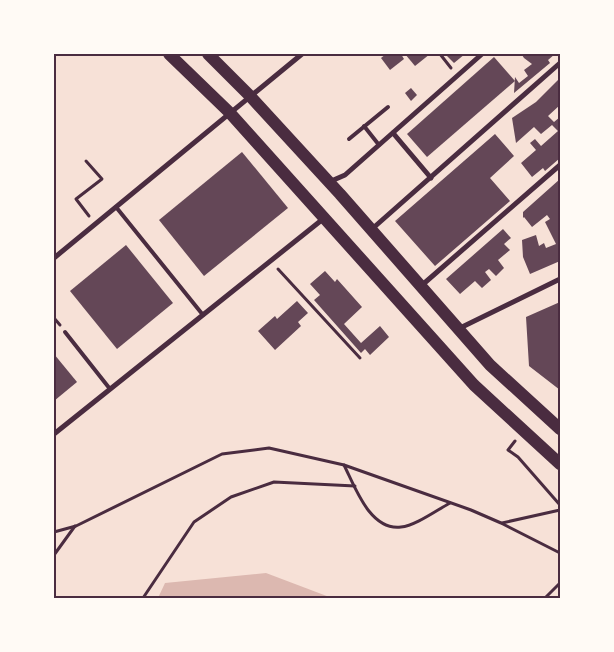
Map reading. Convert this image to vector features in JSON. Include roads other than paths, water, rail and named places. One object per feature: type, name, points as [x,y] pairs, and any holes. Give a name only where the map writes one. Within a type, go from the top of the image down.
[{"type":"main road","points":[[169,54],[230,113],[474,385],[560,464]]},
{"type":"main road","points":[[208,54],[250,96],[329,182],[490,365],[560,429]]},
{"type":"street","points":[[54,258],[302,54]]},
{"type":"street","points":[[329,182],[345,175],[482,54]]},
{"type":"street","points":[[371,230],[560,63]]},
{"type":"street","points":[[393,133],[431,178]]},
{"type":"street","points":[[421,286],[560,165]]},
{"type":"street","points":[[54,434],[324,219]]},
{"type":"street","points":[[458,329],[560,279]]},
{"type":"lane","points":[[349,139],[388,106]]},
{"type":"lane","points":[[364,126],[379,145]]},
{"type":"lane","points":[[116,206],[203,315]]},
{"type":"lane","points":[[65,332],[110,389]]}]
